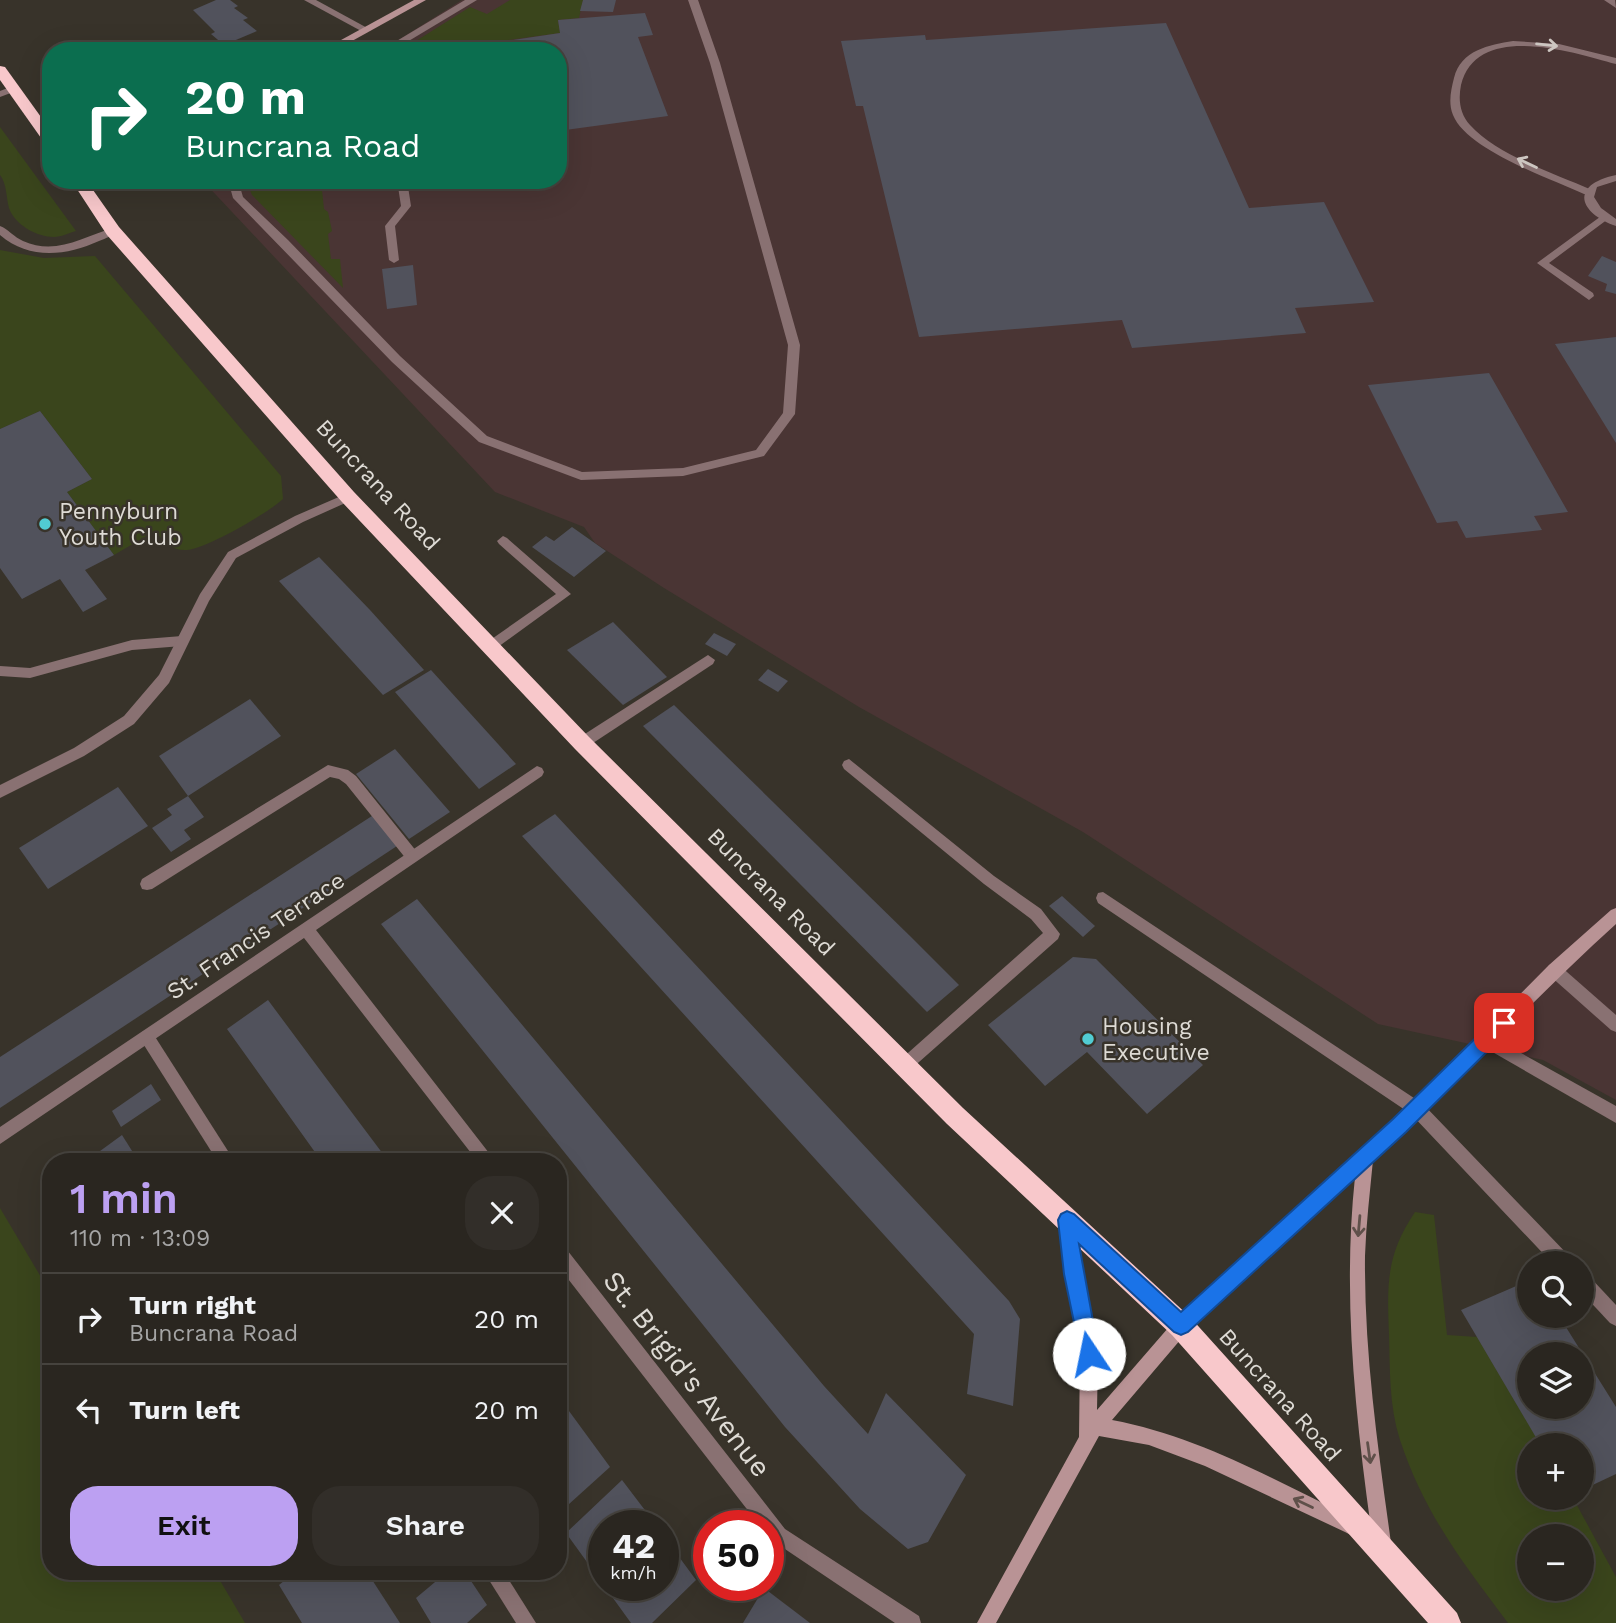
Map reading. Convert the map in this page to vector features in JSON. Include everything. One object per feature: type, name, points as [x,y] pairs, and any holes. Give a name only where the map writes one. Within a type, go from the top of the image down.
[{"type":"highway","points":[[0,70],[6,91],[42,132]]},
{"type":"highway","name":"Buncrana Road","points":[[84,189],[113,230],[348,497],[582,743],[955,1116],[1181,1326],[1447,1623]]},
{"type":"street","points":[[309,0],[366,30]]},
{"type":"street","points":[[343,42],[421,0]]},
{"type":"street","points":[[401,42],[472,0]]},
{"type":"street","points":[[236,189],[238,198],[396,359],[483,439],[581,476],[683,472],[760,453],[789,414],[794,345],[715,63],[693,0]]},
{"type":"street","points":[[1609,0],[1616,5]]},
{"type":"street","points":[[1588,192],[1479,141],[1458,116],[1455,89],[1463,65],[1486,48],[1534,44],[1583,49],[1616,61]]},
{"type":"street","points":[[1616,178],[1602,180],[1588,192],[1594,209],[1616,223]]},
{"type":"street","points":[[394,260],[390,226],[406,206],[403,189]]},
{"type":"street","points":[[1589,296],[1542,263],[1604,217]]},
{"type":"street","points":[[1,232],[30,247],[54,250],[66,249],[113,230]]},
{"type":"street","points":[[0,792],[79,752],[129,720],[164,680],[204,597],[232,555],[299,519],[348,497]]},
{"type":"street","points":[[491,647],[565,594],[503,541]]},
{"type":"street","points":[[0,671],[10,674],[42,670],[133,645],[181,641]]},
{"type":"street","points":[[582,743],[708,660]]},
{"type":"street","points":[[849,765],[989,880],[1036,914],[1053,934],[905,1065]]},
{"type":"street","points":[[147,884],[328,771],[343,774],[351,780],[412,856]]},
{"type":"street","name":"St. Francis Terrace","points":[[0,1136],[537,772]]},
{"type":"street","points":[[1103,898],[1417,1109],[1553,1251]]},
{"type":"street","points":[[986,1623],[1091,1433],[1181,1326],[1417,1109],[1487,1041],[1554,970],[1616,915]]},
{"type":"street","points":[[307,930],[481,1153]]},
{"type":"street","points":[[1554,970],[1616,1025]]},
{"type":"street","points":[[147,1037],[221,1153]]},
{"type":"street","points":[[1487,1041],[1616,1115]]},
{"type":"street","points":[[1364,1158],[1357,1252],[1358,1322],[1368,1443],[1383,1552]]},
{"type":"street","points":[[1067,1220],[1073,1274],[1089,1354],[1091,1433]]},
{"type":"street","name":"St. Brigid's Avenue","points":[[567,1264],[779,1535],[912,1623]]},
{"type":"street","points":[[1594,1294],[1616,1318]]},
{"type":"street","points":[[1091,1433],[1149,1436],[1209,1458],[1364,1532]]},
{"type":"street","points":[[498,1580],[527,1623]]},
{"type":"shaded area","points":[[462,0],[1616,0],[1616,1100],[1543,1060],[1378,1024],[1083,832],[859,707],[664,588],[595,543],[584,527],[495,492],[210,189],[567,189],[567,42],[395,42]]},
{"type":"green space","points":[[510,0],[583,0],[579,18],[558,20],[560,33],[494,42],[414,42],[470,7],[487,14]]},
{"type":"green space","points":[[0,127],[42,184],[42,189],[45,189],[76,231],[57,237],[47,236],[21,225],[9,208],[0,175]]},
{"type":"green space","points":[[250,189],[322,189],[324,209],[328,212],[332,231],[328,234],[331,259],[340,259],[343,288],[252,195]]},
{"type":"green space","points":[[0,250],[44,258],[95,256],[281,476],[283,499],[236,529],[196,548],[182,550],[172,547],[155,531],[114,555],[67,492],[92,479],[40,411],[0,429]]},
{"type":"green space","points":[[0,1208],[42,1279],[42,1580],[220,1580],[245,1623],[0,1623]]},
{"type":"green space","points":[[1415,1212],[1434,1215],[1447,1335],[1477,1337],[1517,1404],[1517,1419],[1526,1419],[1534,1433],[1517,1433],[1517,1510],[1580,1510],[1587,1524],[1517,1524],[1517,1601],[1594,1601],[1594,1537],[1616,1577],[1616,1623],[1508,1623],[1460,1558],[1433,1514],[1400,1440],[1392,1401],[1388,1300],[1390,1270],[1398,1242]]},
{"type":"building","points":[[216,0],[230,0],[238,6],[234,8],[248,18],[243,20],[257,31],[231,42],[220,42],[211,34],[215,32],[193,10]]},
{"type":"building","points":[[583,0],[616,0],[613,12],[580,11]]},
{"type":"building","points":[[645,13],[653,35],[638,37],[668,116],[567,130],[567,42],[500,42],[560,33],[558,20]]},
{"type":"building","points":[[1166,23],[1249,208],[1324,202],[1374,302],[1295,308],[1306,333],[1132,348],[1122,320],[919,337],[863,106],[856,106],[841,41],[925,35],[926,40]]},
{"type":"building","points":[[1602,256],[1616,262],[1616,294],[1605,291],[1607,284],[1588,276]]},
{"type":"building","points":[[413,265],[417,305],[387,309],[382,269]]},
{"type":"building","points":[[1616,337],[1616,443],[1555,344]]},
{"type":"building","points":[[1489,373],[1568,512],[1534,516],[1542,530],[1466,538],[1457,521],[1437,523],[1368,385]]},
{"type":"building","name":"Pennyburn Youth Club","points":[[40,411],[92,479],[67,492],[114,555],[85,570],[107,599],[83,612],[60,579],[22,599],[0,568],[0,429]]},
{"type":"building","points":[[572,527],[606,551],[574,577],[532,547],[546,536],[554,541]]},
{"type":"building","points":[[319,557],[424,670],[383,695],[279,581]]},
{"type":"building","points":[[613,622],[667,677],[623,705],[567,650]]},
{"type":"building","points":[[714,633],[736,644],[727,656],[705,644]]},
{"type":"building","points":[[768,669],[788,681],[778,692],[758,680]]},
{"type":"building","points":[[431,670],[516,764],[479,789],[395,692]]},
{"type":"building","points":[[250,699],[281,736],[188,796],[159,756]]},
{"type":"building","points":[[674,705],[959,985],[927,1012],[643,726]]},
{"type":"building","points":[[395,749],[450,812],[409,839],[356,774]]},
{"type":"building","points":[[118,787],[148,826],[48,889],[19,848]]},
{"type":"building","points":[[188,796],[204,817],[184,830],[191,839],[171,852],[152,828],[172,815],[167,809]]},
{"type":"building","points":[[375,814],[400,844],[0,1108],[0,1057]]},
{"type":"building","points":[[555,814],[1009,1301],[1020,1319],[1013,1406],[967,1394],[974,1334],[522,836]]},
{"type":"building","points":[[1062,896],[1095,926],[1083,937],[1049,906]]},
{"type":"building","points":[[417,899],[824,1386],[868,1434],[886,1393],[966,1475],[928,1542],[908,1549],[860,1509],[785,1427],[381,924]]},
{"type":"building","name":"Housing Executive","points":[[1073,957],[1096,959],[1203,1065],[1147,1114],[1087,1052],[1045,1086],[988,1025]]},
{"type":"building","points":[[268,1000],[382,1153],[316,1153],[227,1029]]},
{"type":"building","points":[[151,1084],[161,1100],[121,1127],[112,1111]]},
{"type":"building","points":[[122,1135],[133,1153],[97,1153]]},
{"type":"building","points":[[1517,1286],[1517,1328],[1567,1328],[1575,1342],[1517,1342],[1517,1405],[1461,1310]]},
{"type":"building","points":[[1594,1372],[1616,1407],[1616,1474],[1594,1484],[1594,1433],[1533,1433],[1525,1419],[1594,1419]]},
{"type":"building","points":[[567,1408],[610,1467],[567,1506]]},
{"type":"building","points":[[622,1480],[645,1510],[590,1510]]},
{"type":"building","points":[[588,1512],[588,1564],[567,1534]]},
{"type":"building","points":[[679,1557],[693,1576],[693,1583],[679,1597]]},
{"type":"building","points":[[285,1580],[372,1580],[400,1623],[302,1623],[279,1585]]},
{"type":"building","points":[[437,1580],[470,1580],[487,1605],[467,1623],[431,1623],[416,1598]]},
{"type":"building","points":[[615,1601],[675,1601],[652,1623],[631,1623]]},
{"type":"building","points":[[756,1601],[781,1601],[810,1623],[743,1623]]},
{"type":"place","name":"Pennyburn Youth Club","points":[[45,524]]},
{"type":"place","name":"Housing Executive","points":[[1088,1039]]},
{"type":"route","points":[[1089,1354],[1073,1274],[1067,1220],[1181,1326],[1399,1126],[1504,1023]]}]
